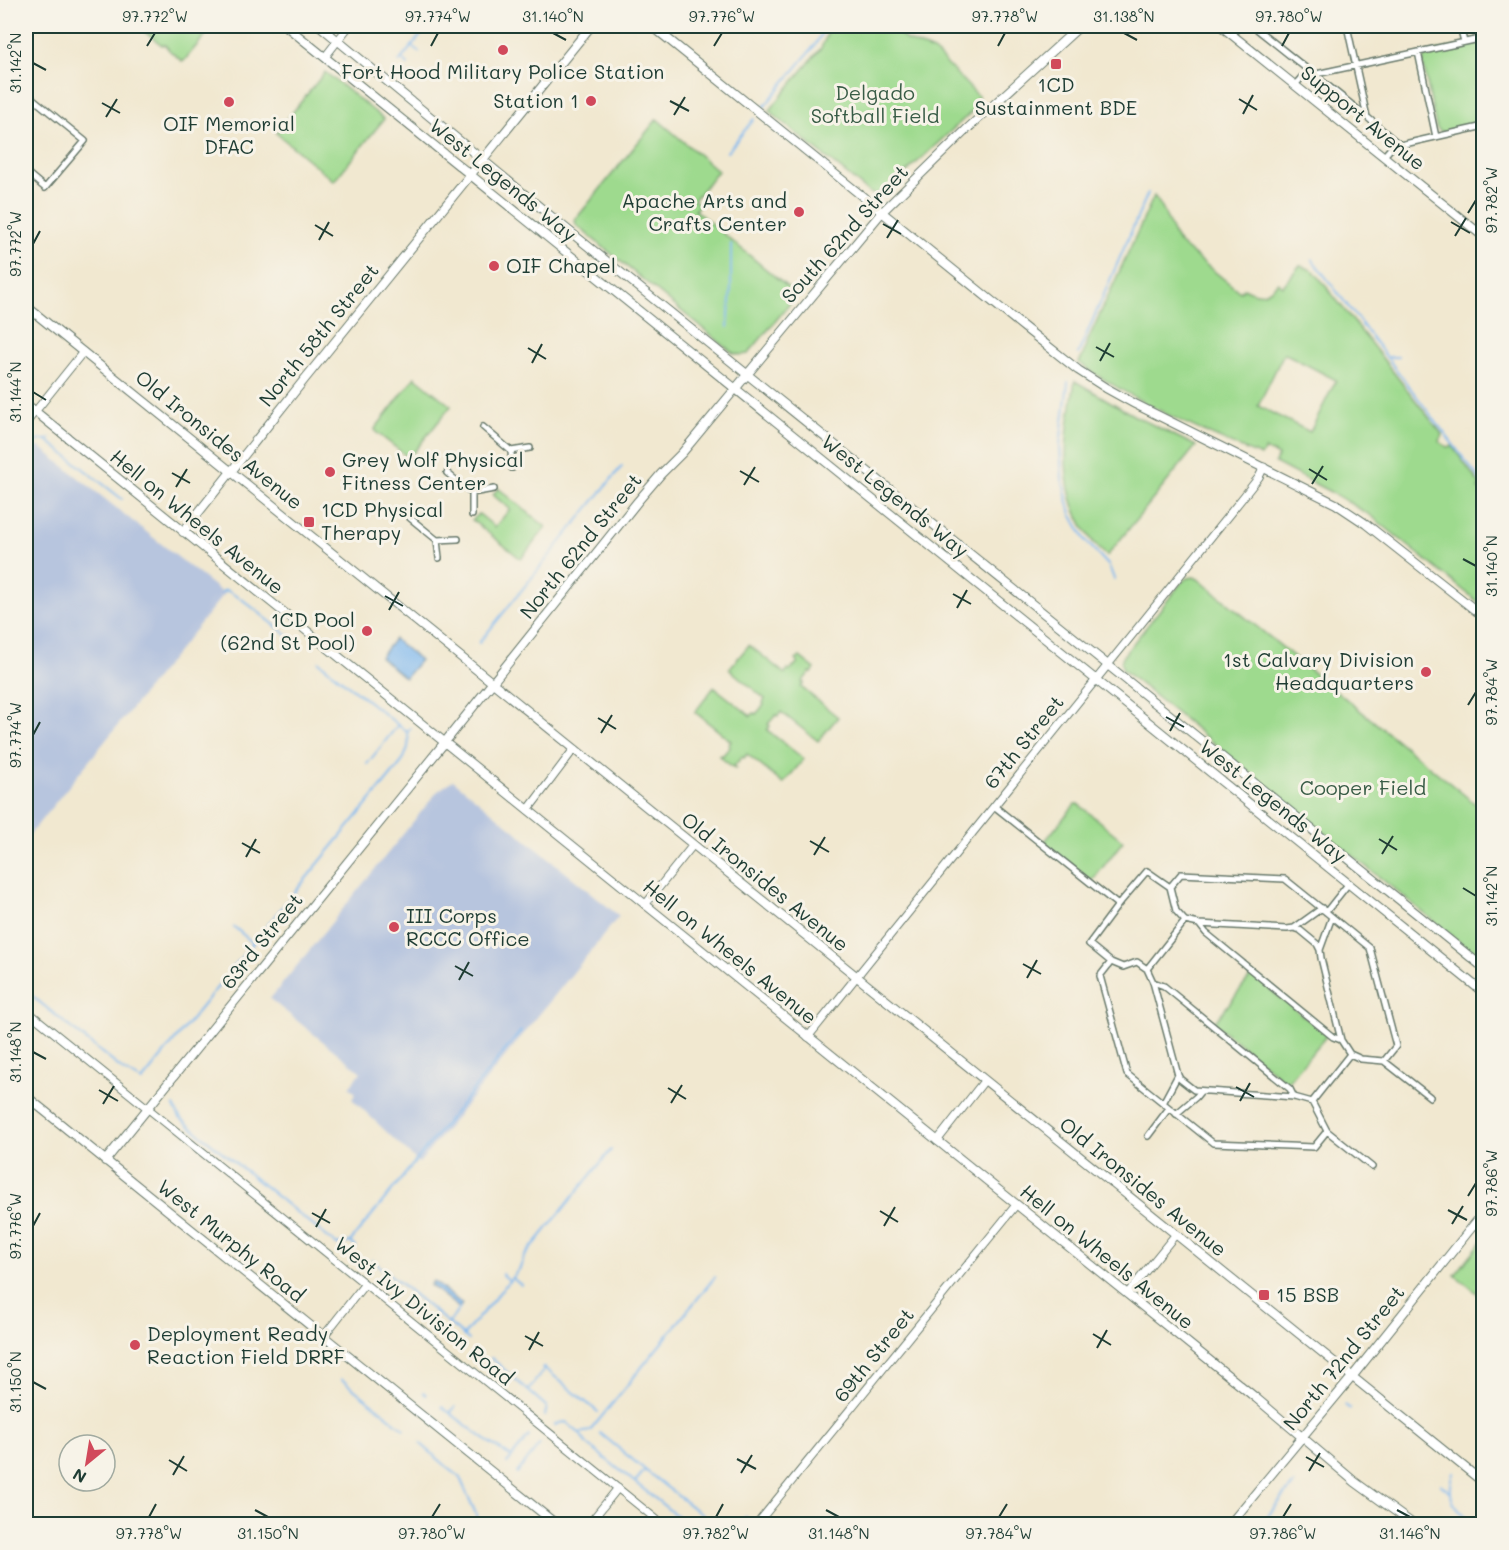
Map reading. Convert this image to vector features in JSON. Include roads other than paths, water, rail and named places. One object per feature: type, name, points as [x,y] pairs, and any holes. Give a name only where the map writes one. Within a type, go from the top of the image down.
[{"type":"street","name":"West Legends Way","points":[[286,26],[1484,993]]},
{"type":"street","name":"West Legends Way","points":[[320,26],[482,160],[1484,968]]},
{"type":"street","points":[[325,57],[349,26]]},
{"type":"street","name":"North 58th Street","points":[[183,532],[591,26]]},
{"type":"street","points":[[652,26],[1078,370],[1135,404],[1322,496],[1366,524],[1484,617]]},
{"type":"street","name":"South 62nd Street","points":[[747,374],[882,212],[966,130],[1080,26]]},
{"type":"street","name":"Support Avenue","points":[[1221,26],[1484,237]]},
{"type":"street","points":[[1253,26],[1400,145]]},
{"type":"street","points":[[1347,26],[1367,117]]},
{"type":"street","points":[[1461,26],[1464,42]]},
{"type":"street","points":[[1295,85],[1302,77],[1484,38]]},
{"type":"street","points":[[1418,52],[1436,137]]},
{"type":"street","points":[[26,93],[85,141],[45,188],[26,172]]},
{"type":"street","points":[[1384,156],[1390,148],[1400,145],[1484,126]]},
{"type":"street","name":"Old Ironsides Avenue","points":[[26,306],[1484,1483]]},
{"type":"street","points":[[26,423],[83,352]]},
{"type":"street","name":"North 62nd Street","points":[[444,742],[638,501],[682,453],[747,374]]},
{"type":"street","name":"Hell on Wheels Avenue","points":[[26,404],[1127,1294],[1358,1484],[1413,1524]]},
{"type":"street","points":[[483,428],[511,451],[512,468]]},
{"type":"street","points":[[511,451],[530,448]]},
{"type":"street","name":"67th Street","points":[[808,1037],[1259,477],[1264,467]]},
{"type":"street","points":[[447,473],[472,493],[494,489]]},
{"type":"street","points":[[472,493],[472,515]]},
{"type":"street","points":[[410,518],[437,540],[458,539]]},
{"type":"street","points":[[437,540],[439,558]]},
{"type":"street","name":"63rd Street","points":[[105,1161],[444,742]]},
{"type":"street","points":[[528,810],[574,749]]},
{"type":"street","points":[[994,806],[1118,905]]},
{"type":"street","points":[[645,905],[693,845]]},
{"type":"street","points":[[1312,1101],[1294,1097],[1194,1090],[1178,1075],[1153,982],[1147,969],[1137,962],[1123,967],[1111,962],[1089,945],[1118,905],[1147,871],[1170,887],[1176,911],[1185,921],[1199,924],[1294,928],[1324,910],[1349,883]]},
{"type":"street","points":[[1170,887],[1180,874],[1285,879],[1324,910],[1370,948],[1396,1046],[1384,1061]]},
{"type":"street","points":[[1320,950],[1332,917]]},
{"type":"street","points":[[1147,969],[1185,921]]},
{"type":"street","points":[[1199,924],[1206,933],[1242,963],[1333,1037],[1341,1040]]},
{"type":"street","points":[[1294,928],[1317,944],[1320,950],[1341,1040],[1350,1054],[1361,1059],[1384,1061],[1430,1097]]},
{"type":"street","points":[[1111,962],[1100,976],[1127,1074],[1213,1143],[1314,1147],[1327,1131]]},
{"type":"street","points":[[1153,982],[1164,986],[1290,1089],[1294,1097]]},
{"type":"street","name":"West Ivy Division Road","points":[[26,1010],[662,1524]]},
{"type":"street","points":[[1312,1101],[1350,1054]]},
{"type":"street","points":[[1163,1103],[1178,1075]]},
{"type":"street","points":[[937,1141],[984,1081]]},
{"type":"street","points":[[1176,1114],[1200,1091]]},
{"type":"street","name":"West Murphy Road","points":[[26,1096],[556,1524]]},
{"type":"street","points":[[1312,1101],[1327,1131],[1372,1167]]},
{"type":"street","points":[[1148,1136],[1169,1108]]},
{"type":"street","name":"69th Street","points":[[757,1524],[1016,1205]]},
{"type":"street","name":"North 72nd Street","points":[[1230,1524],[1352,1377],[1484,1212]]},
{"type":"street","points":[[1127,1294],[1176,1234]]},
{"type":"street","points":[[324,1337],[364,1285]]},
{"type":"street","points":[[589,1524],[618,1488]]},
{"type":"water","points":[[394,639],[420,660],[405,678],[380,657]]},
{"type":"water","points":[[433,1281],[462,1304],[459,1308],[430,1285]]},
{"type":"waterway","points":[[428,26],[435,32]]},
{"type":"waterway","points":[[399,62],[428,26]]},
{"type":"waterway","points":[[764,107],[815,45],[823,26]]},
{"type":"waterway","points":[[412,46],[419,52]]},
{"type":"waterway","points":[[402,59],[408,65]]},
{"type":"waterway","points":[[727,152],[754,119]]},
{"type":"waterway","points":[[1078,354],[1148,193]]},
{"type":"waterway","points":[[728,327],[731,244]]},
{"type":"waterway","points":[[1312,259],[1484,485]]},
{"type":"waterway","points":[[1389,357],[1398,357]]},
{"type":"waterway","points":[[1068,382],[1060,445],[1062,479],[1071,514],[1086,541],[1109,566],[1114,579]]},
{"type":"waterway","points":[[50,438],[48,441],[122,499]]},
{"type":"waterway","points":[[26,449],[35,442],[47,440]]},
{"type":"waterway","points":[[479,643],[622,466]]},
{"type":"waterway","points":[[222,592],[226,590],[243,600],[291,638]]},
{"type":"waterway","points":[[319,662],[407,732],[411,728]]},
{"type":"waterway","points":[[367,764],[398,725]]},
{"type":"waterway","points":[[142,1081],[402,762],[407,751],[407,732]]},
{"type":"waterway","points":[[234,927],[253,943]]},
{"type":"waterway","points":[[26,991],[124,1071],[142,1081]]},
{"type":"waterway","points":[[356,1247],[350,1242],[521,1031]]},
{"type":"waterway","points":[[174,1106],[180,1118],[337,1245],[350,1242]]},
{"type":"waterway","points":[[463,1336],[520,1268],[524,1257],[611,1150]]},
{"type":"waterway","points":[[372,1260],[469,1340]]},
{"type":"waterway","points":[[502,1274],[509,1280]]},
{"type":"waterway","points":[[555,1425],[566,1422],[579,1433],[590,1431],[715,1277]]},
{"type":"waterway","points":[[512,1278],[521,1285]]},
{"type":"waterway","points":[[448,1324],[459,1307]]},
{"type":"waterway","points":[[491,1358],[547,1407],[545,1415]]},
{"type":"waterway","points":[[528,1390],[544,1370],[543,1367],[598,1412]]},
{"type":"waterway","points":[[341,1379],[404,1429]]},
{"type":"waterway","points":[[423,1392],[426,1395]]},
{"type":"waterway","points":[[1345,1405],[1350,1409]]},
{"type":"waterway","points":[[442,1407],[512,1457]]},
{"type":"waterway","points":[[450,1413],[455,1407]]},
{"type":"waterway","points":[[600,1433],[644,1469]]},
{"type":"waterway","points":[[580,1434],[587,1444],[687,1524]]},
{"type":"waterway","points":[[507,1463],[529,1436]]},
{"type":"waterway","points":[[420,1443],[460,1478],[476,1514],[477,1524]]},
{"type":"waterway","points":[[517,1473],[540,1444]]},
{"type":"waterway","points":[[635,1482],[645,1470],[711,1522]]},
{"type":"waterway","points":[[1454,1473],[1451,1482],[1453,1502],[1473,1524]]},
{"type":"waterway","points":[[1261,1524],[1294,1484]]},
{"type":"waterway","points":[[1440,1484],[1450,1492]]},
{"type":"waterway","points":[[739,1524],[746,1517]]},
{"type":"place","name":"Fort Hood Military Police Station","points":[[503,50]]},
{"type":"place","name":"1CD Sustainment BDE","points":[[1056,64]]},
{"type":"place","name":"Station 1","points":[[591,101]]},
{"type":"place","name":"OIF Memorial DFAC","points":[[229,102]]},
{"type":"place","name":"Apache Arts and Crafts Center","points":[[799,212]]},
{"type":"place","name":"OIF Chapel","points":[[494,266]]},
{"type":"place","name":"Grey Wolf Physical Fitness Center","points":[[330,472]]},
{"type":"place","name":"1CD Physical Therapy","points":[[309,522]]},
{"type":"place","name":"1CD Pool (62nd St Pool)","points":[[367,631]]},
{"type":"place","name":"1st Calvary Division Headquarters","points":[[1426,672]]},
{"type":"place","name":"III Corps RCCC Office","points":[[394,927]]},
{"type":"place","name":"15 BSB","points":[[1264,1295]]},
{"type":"place","name":"Deployment Ready Reaction Field DRRF","points":[[135,1345]]},
{"type":"park label","name":"Delgado Softball Field","points":[[875,104]]},
{"type":"park label","name":"Cooper Field","points":[[1363,788]]}]
